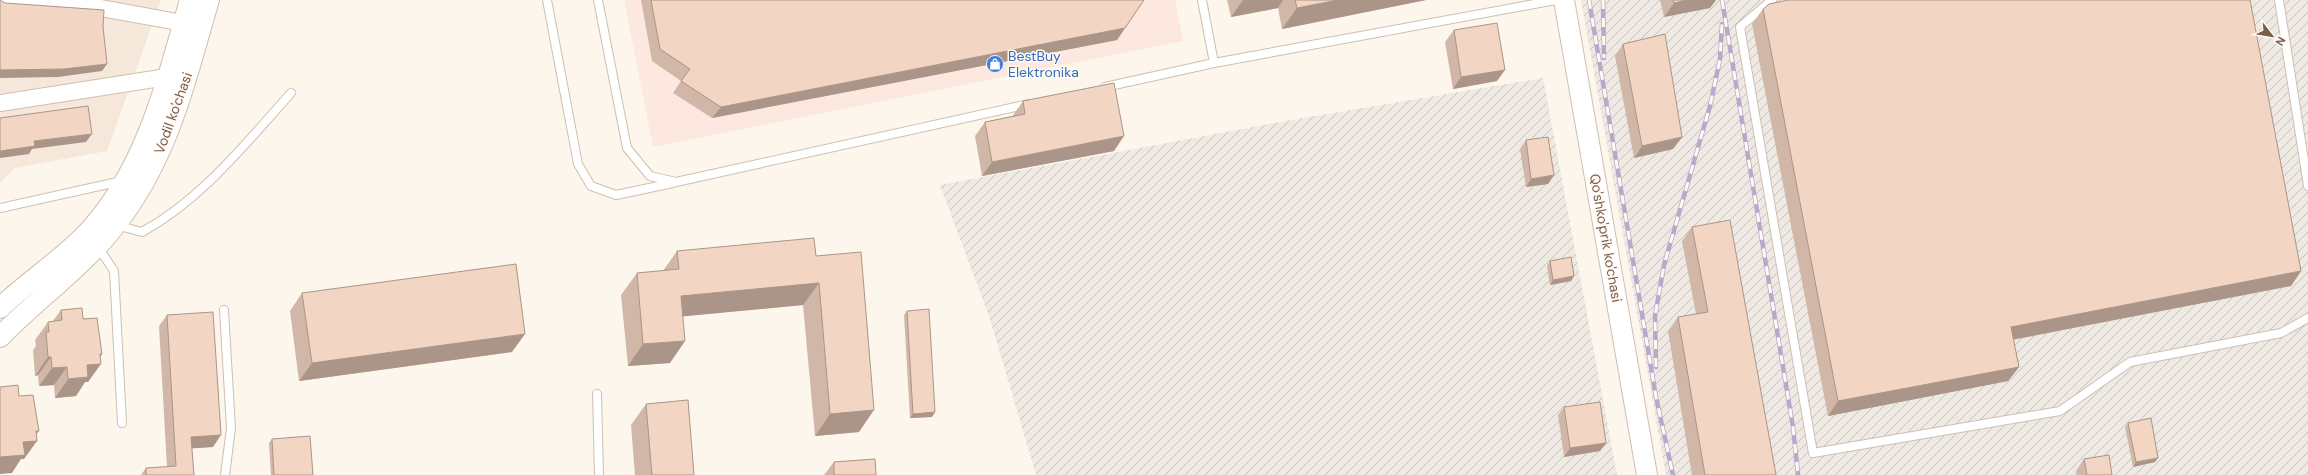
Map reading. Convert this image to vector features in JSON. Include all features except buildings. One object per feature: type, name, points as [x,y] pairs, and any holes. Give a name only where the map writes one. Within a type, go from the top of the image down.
[{"type":"street","name":"Vodil ko'chasi","points":[[0,308],[88,232],[116,198],[127,180],[146,141],[190,0]]},
{"type":"street","name":"Vodil ko'chasi","points":[[0,337],[97,246],[115,225],[146,180],[170,130],[209,0]]},
{"type":"street","name":"Qo'shko'prik ko'chasi","points":[[1564,0],[1647,475]]},
{"type":"street","points":[[0,1],[95,7],[183,23]]},
{"type":"street","name":"Vodil ko'chasi","points":[[0,103],[167,77]]},
{"type":"lane","points":[[547,0],[578,164],[591,186],[616,195],[1034,102]]},
{"type":"lane","points":[[598,0],[627,148],[650,176],[676,182]]},
{"type":"lane","points":[[1202,0],[1214,63]]},
{"type":"lane","points":[[1097,89],[1214,63],[1556,0]]},
{"type":"lane","points":[[1772,0],[1740,27],[1813,453],[2060,411],[2130,362],[2281,333],[2308,318]]},
{"type":"lane","points":[[2279,0],[2308,186]]},
{"type":"lane","points":[[115,225],[142,232],[168,218],[223,168],[291,93]]},
{"type":"lane","points":[[0,208],[127,180]]},
{"type":"lane","points":[[97,246],[114,271],[122,423]]},
{"type":"lane","points":[[224,310],[232,428],[225,475]]},
{"type":"lane","points":[[597,394],[599,475]]},
{"type":"shaded area","points":[[0,0],[161,0],[107,151],[15,168],[0,183]]},
{"type":"shaded area","points":[[624,0],[1175,0],[1183,41],[653,147]]},
{"type":"shaded area","points":[[1581,0],[2308,0],[2308,475],[1666,475]]},
{"type":"shaded area","points":[[1543,78],[1617,475],[1036,475],[990,319],[940,185],[1297,119]]},
{"type":"railway","points":[[1589,0],[1656,397],[1673,475]]},
{"type":"railway","points":[[1603,0],[1604,58]]},
{"type":"railway","points":[[1722,0],[1793,427],[1798,475]]},
{"type":"railway","points":[[1656,367],[1655,316],[1664,265],[1710,106],[1720,59],[1722,24]]},
{"type":"place","name":"BestBuy Elektronika","points":[[995,64]]}]
